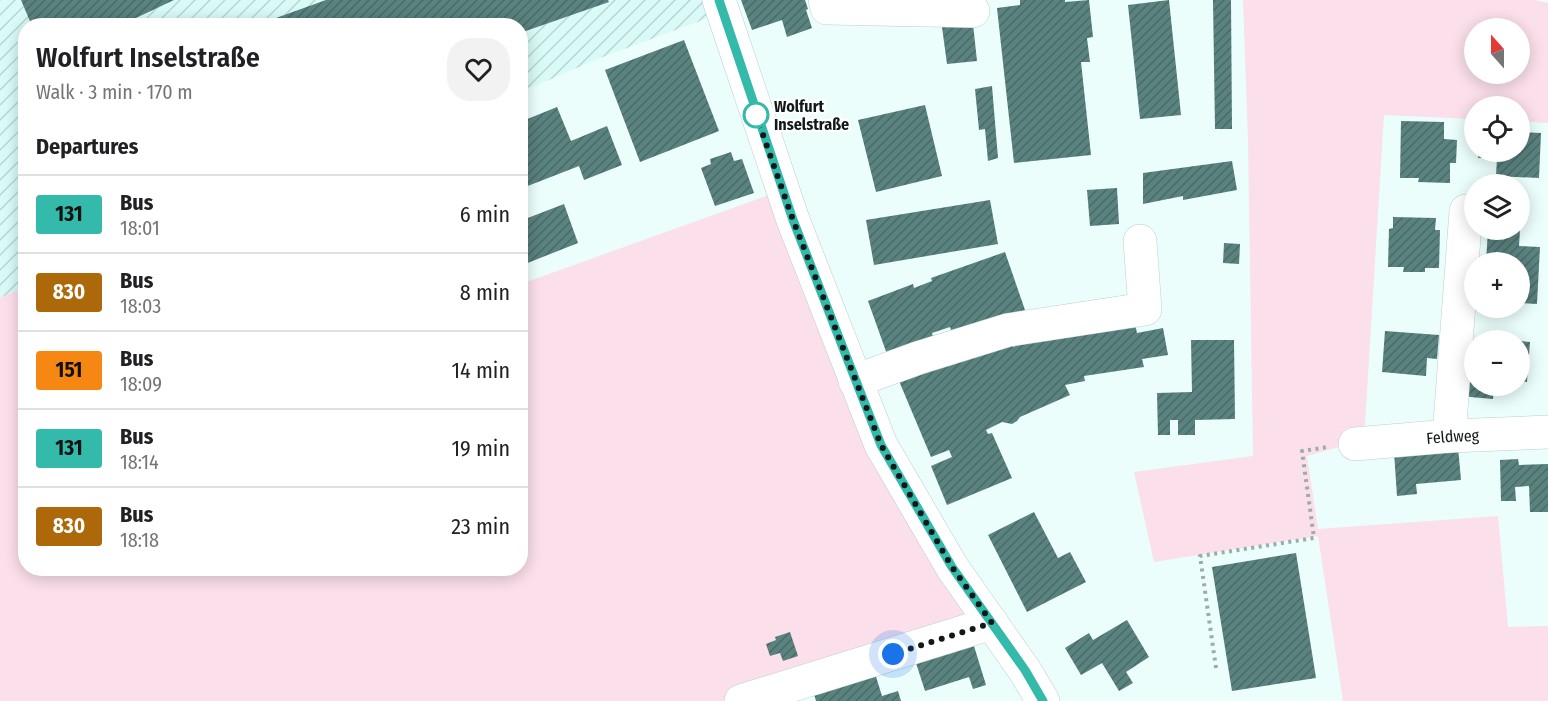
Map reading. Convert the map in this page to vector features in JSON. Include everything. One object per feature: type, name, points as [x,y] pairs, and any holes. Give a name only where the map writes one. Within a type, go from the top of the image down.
[{"type":"main road","points":[[719,0],[793,220],[881,445],[952,567],[1025,670],[1043,701]]},
{"type":"main road","points":[[825,0],[827,8],[973,11]]},
{"type":"main road","points":[[1449,436],[1464,237]]},
{"type":"main road","points":[[855,381],[918,358],[1008,330],[1145,309],[1140,240]]},
{"type":"main road","name":"Feldweg","points":[[1355,444],[1449,436],[1548,432]]},
{"type":"main road","points":[[741,701],[992,623]]},
{"type":"path","points":[[1216,668],[1200,556],[1314,538],[1302,451],[1355,444]]},
{"type":"shaded area","points":[[0,0],[713,0],[716,15],[600,58],[528,89],[528,18],[18,18],[18,290],[0,298]]},
{"type":"shaded area","points":[[1243,0],[1534,0],[1548,3],[1548,123],[1530,122],[1530,96],[1464,96],[1464,119],[1384,115],[1364,440],[1307,456],[1318,529],[1498,516],[1508,627],[1548,626],[1548,701],[1343,701],[1318,536],[1154,562],[1134,472],[1253,456],[1248,140]]},
{"type":"shaded area","points":[[780,191],[823,308],[989,622],[729,701],[0,701],[0,298],[18,290],[18,576],[528,576],[528,281]]},
{"type":"building","points":[[21,0],[174,0],[136,18],[29,18]]},
{"type":"building","points":[[326,0],[608,0],[609,2],[528,30],[528,18],[276,18]]},
{"type":"building","points":[[741,0],[805,0],[812,28],[787,37],[782,20],[752,30]]},
{"type":"building","points":[[1020,0],[1065,0],[1065,2],[1089,0],[1093,37],[1087,38],[1090,62],[1081,62],[1091,155],[1014,163],[997,8],[1020,5]]},
{"type":"building","points":[[1169,0],[1181,115],[1140,119],[1128,5]]},
{"type":"building","points":[[1213,0],[1231,0],[1232,129],[1215,129]]},
{"type":"building","points":[[973,24],[977,61],[947,64],[942,27]]},
{"type":"building","points":[[684,40],[719,131],[640,162],[605,70]]},
{"type":"building","points":[[992,86],[998,158],[988,161],[985,129],[979,130],[975,89]]},
{"type":"building","points":[[925,105],[942,176],[876,192],[858,120]]},
{"type":"building","points":[[557,107],[571,141],[607,126],[622,165],[584,180],[579,166],[528,186],[528,119]]},
{"type":"building","points":[[1401,121],[1444,122],[1444,139],[1457,140],[1456,163],[1450,163],[1450,183],[1418,182],[1419,178],[1400,178]]},
{"type":"building","points":[[1530,132],[1541,133],[1539,178],[1530,178],[1530,174],[1496,174],[1497,162],[1530,162]]},
{"type":"building","points":[[731,152],[734,161],[742,159],[754,193],[715,206],[701,168],[711,164],[710,159]]},
{"type":"building","points":[[1232,161],[1237,190],[1183,200],[1183,196],[1143,204],[1143,173]]},
{"type":"building","points":[[1117,188],[1119,224],[1090,226],[1087,190]]},
{"type":"building","points":[[990,200],[998,244],[874,265],[866,220]]},
{"type":"building","points":[[564,204],[578,243],[528,263],[528,218]]},
{"type":"building","points":[[1393,217],[1436,218],[1435,230],[1440,230],[1439,268],[1425,268],[1425,272],[1403,272],[1404,267],[1388,267],[1389,229],[1393,228]]},
{"type":"building","points":[[1487,240],[1519,240],[1519,246],[1540,247],[1537,304],[1530,304],[1530,252],[1487,252]]},
{"type":"building","points":[[1224,243],[1240,244],[1239,264],[1223,263]]},
{"type":"building","points":[[1005,252],[1025,310],[953,336],[950,327],[932,333],[934,341],[888,357],[868,301],[913,284],[914,288],[932,281],[931,278]]},
{"type":"building","points":[[1135,324],[1137,333],[1163,328],[1168,355],[1142,359],[1144,367],[1084,376],[1085,381],[1065,385],[1070,395],[1020,417],[1012,424],[1002,422],[986,430],[988,434],[992,433],[1012,478],[947,505],[931,466],[952,457],[949,450],[931,457],[899,381],[1010,340],[1013,347],[1044,334]]},
{"type":"building","points":[[1385,331],[1439,335],[1437,359],[1427,358],[1426,376],[1382,372]]},
{"type":"building","points":[[1191,340],[1234,340],[1235,419],[1195,420],[1195,435],[1178,435],[1178,420],[1170,420],[1170,435],[1158,435],[1157,393],[1192,392]]},
{"type":"building","points":[[1464,376],[1464,396],[1493,396],[1493,399],[1459,396],[1460,379]]},
{"type":"building","points":[[1458,447],[1461,480],[1416,484],[1417,494],[1397,496],[1394,452]]},
{"type":"building","points":[[1518,459],[1519,465],[1548,464],[1548,512],[1530,512],[1529,486],[1515,487],[1516,501],[1501,501],[1500,460]]},
{"type":"building","points":[[1034,512],[1058,558],[1070,552],[1086,582],[1027,612],[988,535]]},
{"type":"building","points":[[1296,553],[1316,678],[1232,691],[1212,567]]},
{"type":"building","points":[[1127,620],[1149,657],[1126,672],[1133,683],[1119,691],[1102,663],[1081,675],[1065,648],[1089,633],[1093,640]]},
{"type":"building","points":[[790,632],[798,656],[783,661],[780,653],[770,656],[766,644],[776,640],[775,637]]},
{"type":"building","points":[[974,646],[986,685],[973,689],[969,677],[925,691],[916,663]]},
{"type":"building","points":[[873,667],[882,696],[898,691],[901,701],[816,701],[812,687]]},
{"type":"bus line","name":"131","points":[[719,0],[756,116],[793,220],[881,445],[952,567],[1025,670],[1043,701]]},
{"type":"place","name":"Wolfurt Inselstraße","points":[[756,115]]},
{"type":"route","points":[[756,115],[793,220],[881,445],[952,567],[992,623],[893,654]]}]
